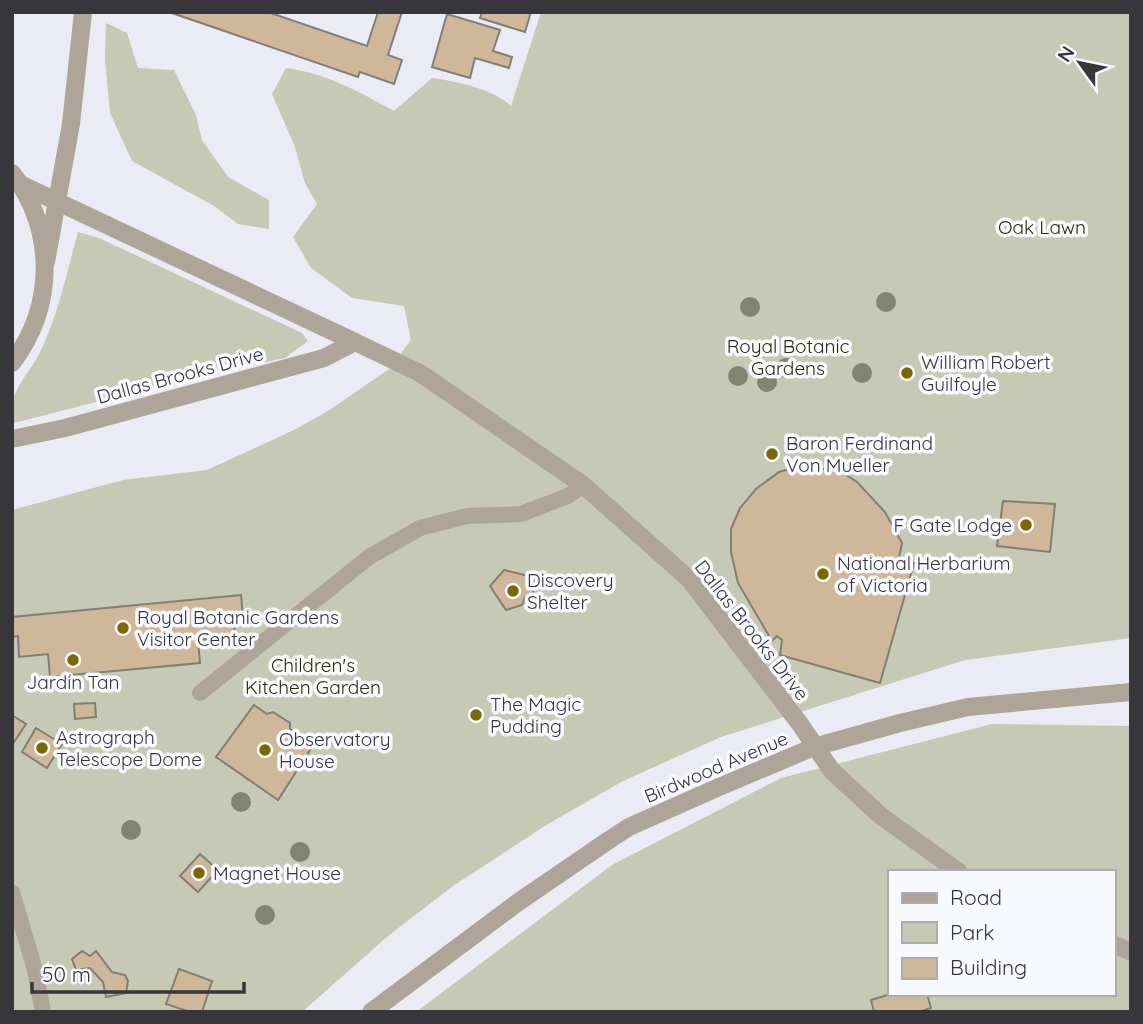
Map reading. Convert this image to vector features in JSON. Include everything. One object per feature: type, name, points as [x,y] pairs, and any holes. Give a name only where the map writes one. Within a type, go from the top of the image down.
[{"type":"street","name":"Dallas Brooks Drive","points":[[12,363],[33,323],[46,262],[71,124],[83,12]]},
{"type":"street","name":"Dallas Brooks Drive","points":[[17,179],[57,202],[421,373],[583,485],[689,579],[832,771],[881,816],[956,870]]},
{"type":"street","name":"Dallas Brooks Drive","points":[[17,179],[42,230],[46,262]]},
{"type":"street","name":"Dallas Brooks Drive","points":[[12,439],[65,428],[324,358],[355,342]]},
{"type":"street","name":"Birdwood Avenue","points":[[371,1012],[517,903],[629,827],[814,747],[968,707],[1131,692]]},
{"type":"street","points":[[1115,945],[1131,952]]},
{"type":"lane","points":[[200,693],[369,558],[420,528],[467,516],[521,514],[568,496],[583,485]]},
{"type":"lane","points":[[12,892],[35,971],[43,1012]]},
{"type":"green space","name":"Royal Botanic Gardens","points":[[541,12],[1131,12],[1131,638],[965,660],[721,737],[623,781],[548,824],[453,886],[388,936],[302,1012],[12,1012],[12,510],[123,480],[207,470],[294,430],[328,411],[389,369],[411,340],[404,306],[352,298],[311,268],[293,237],[317,204],[305,183],[295,147],[272,94],[286,68],[328,79],[394,111],[432,78],[484,90],[511,106]]},
{"type":"green space","points":[[106,23],[127,33],[138,68],[174,70],[196,115],[202,140],[228,177],[269,200],[269,229],[238,224],[214,206],[132,161],[110,113],[105,59]]},
{"type":"green space","points":[[78,232],[99,238],[302,333],[308,341],[285,358],[182,380],[14,423],[12,412],[15,394],[47,336],[58,307]]},
{"type":"green space","points":[[992,724],[1131,726],[1131,1012],[416,1012],[612,865],[781,778]]},
{"type":"building","points":[[169,12],[268,12],[367,46],[378,12],[402,12],[388,55],[402,60],[394,84],[360,72],[358,77]]},
{"type":"building","points":[[482,12],[531,12],[525,32],[480,18]]},
{"type":"building","points":[[447,14],[500,30],[493,51],[512,57],[509,68],[475,58],[470,78],[432,67]]},
{"type":"building","name":"National Herbarium of Victoria","points":[[800,466],[840,471],[857,482],[885,512],[902,543],[899,558],[914,563],[880,683],[780,655],[782,640],[777,636],[772,641],[738,583],[731,552],[731,529],[740,508],[756,489],[779,472]]},
{"type":"building","name":"F Gate Lodge","points":[[1003,501],[1055,504],[1050,552],[997,546]]},
{"type":"building","name":"Discovery Shelter","points":[[504,570],[537,578],[532,587],[534,595],[525,597],[522,605],[506,610],[490,586]]},
{"type":"building","name":"Royal Botanic Gardens Visitor Center","points":[[241,595],[243,618],[234,619],[235,636],[198,640],[200,663],[50,677],[48,654],[19,657],[18,636],[12,637],[12,617]]},
{"type":"building","points":[[95,703],[96,717],[75,719],[74,704]]},
{"type":"building","name":"Observatory House","points":[[254,705],[267,714],[273,712],[290,723],[290,729],[314,744],[278,800],[216,757]]},
{"type":"building","points":[[12,715],[26,724],[12,745]]},
{"type":"building","name":"Astrograph Telescope Dome","points":[[36,728],[62,744],[47,768],[22,752]]},
{"type":"building","name":"Magnet House","points":[[200,854],[218,870],[198,892],[180,876]]},
{"type":"building","points":[[82,951],[90,956],[96,951],[112,972],[125,975],[128,981],[126,993],[106,997],[103,982],[90,968],[76,970],[72,959]]},
{"type":"building","points":[[179,969],[212,981],[202,1012],[190,1012],[166,1004]]},
{"type":"building","points":[[888,995],[928,996],[931,1008],[919,1012],[874,1012],[871,1000]]},
{"type":"place","name":"William Robert Guilfoyle","points":[[907,373]]},
{"type":"place","name":"Baron Ferdinand Von Mueller","points":[[772,454]]},
{"type":"place","name":"F Gate Lodge","points":[[1026,525]]},
{"type":"place","name":"National Herbarium of Victoria","points":[[823,574]]},
{"type":"place","name":"Discovery Shelter","points":[[513,591]]},
{"type":"place","name":"Royal Botanic Gardens Visitor Center","points":[[123,628]]},
{"type":"place","name":"Jardin Tan","points":[[73,660]]},
{"type":"place","name":"The Magic Pudding","points":[[476,715]]},
{"type":"place","name":"Astrograph Telescope Dome","points":[[42,748]]},
{"type":"place","name":"Observatory House","points":[[265,750]]},
{"type":"place","name":"Magnet House","points":[[199,873]]},
{"type":"park label","name":"Oak Lawn","points":[[1042,227]]},
{"type":"park label","name":"Children's Kitchen Garden","points":[[313,676]]}]
